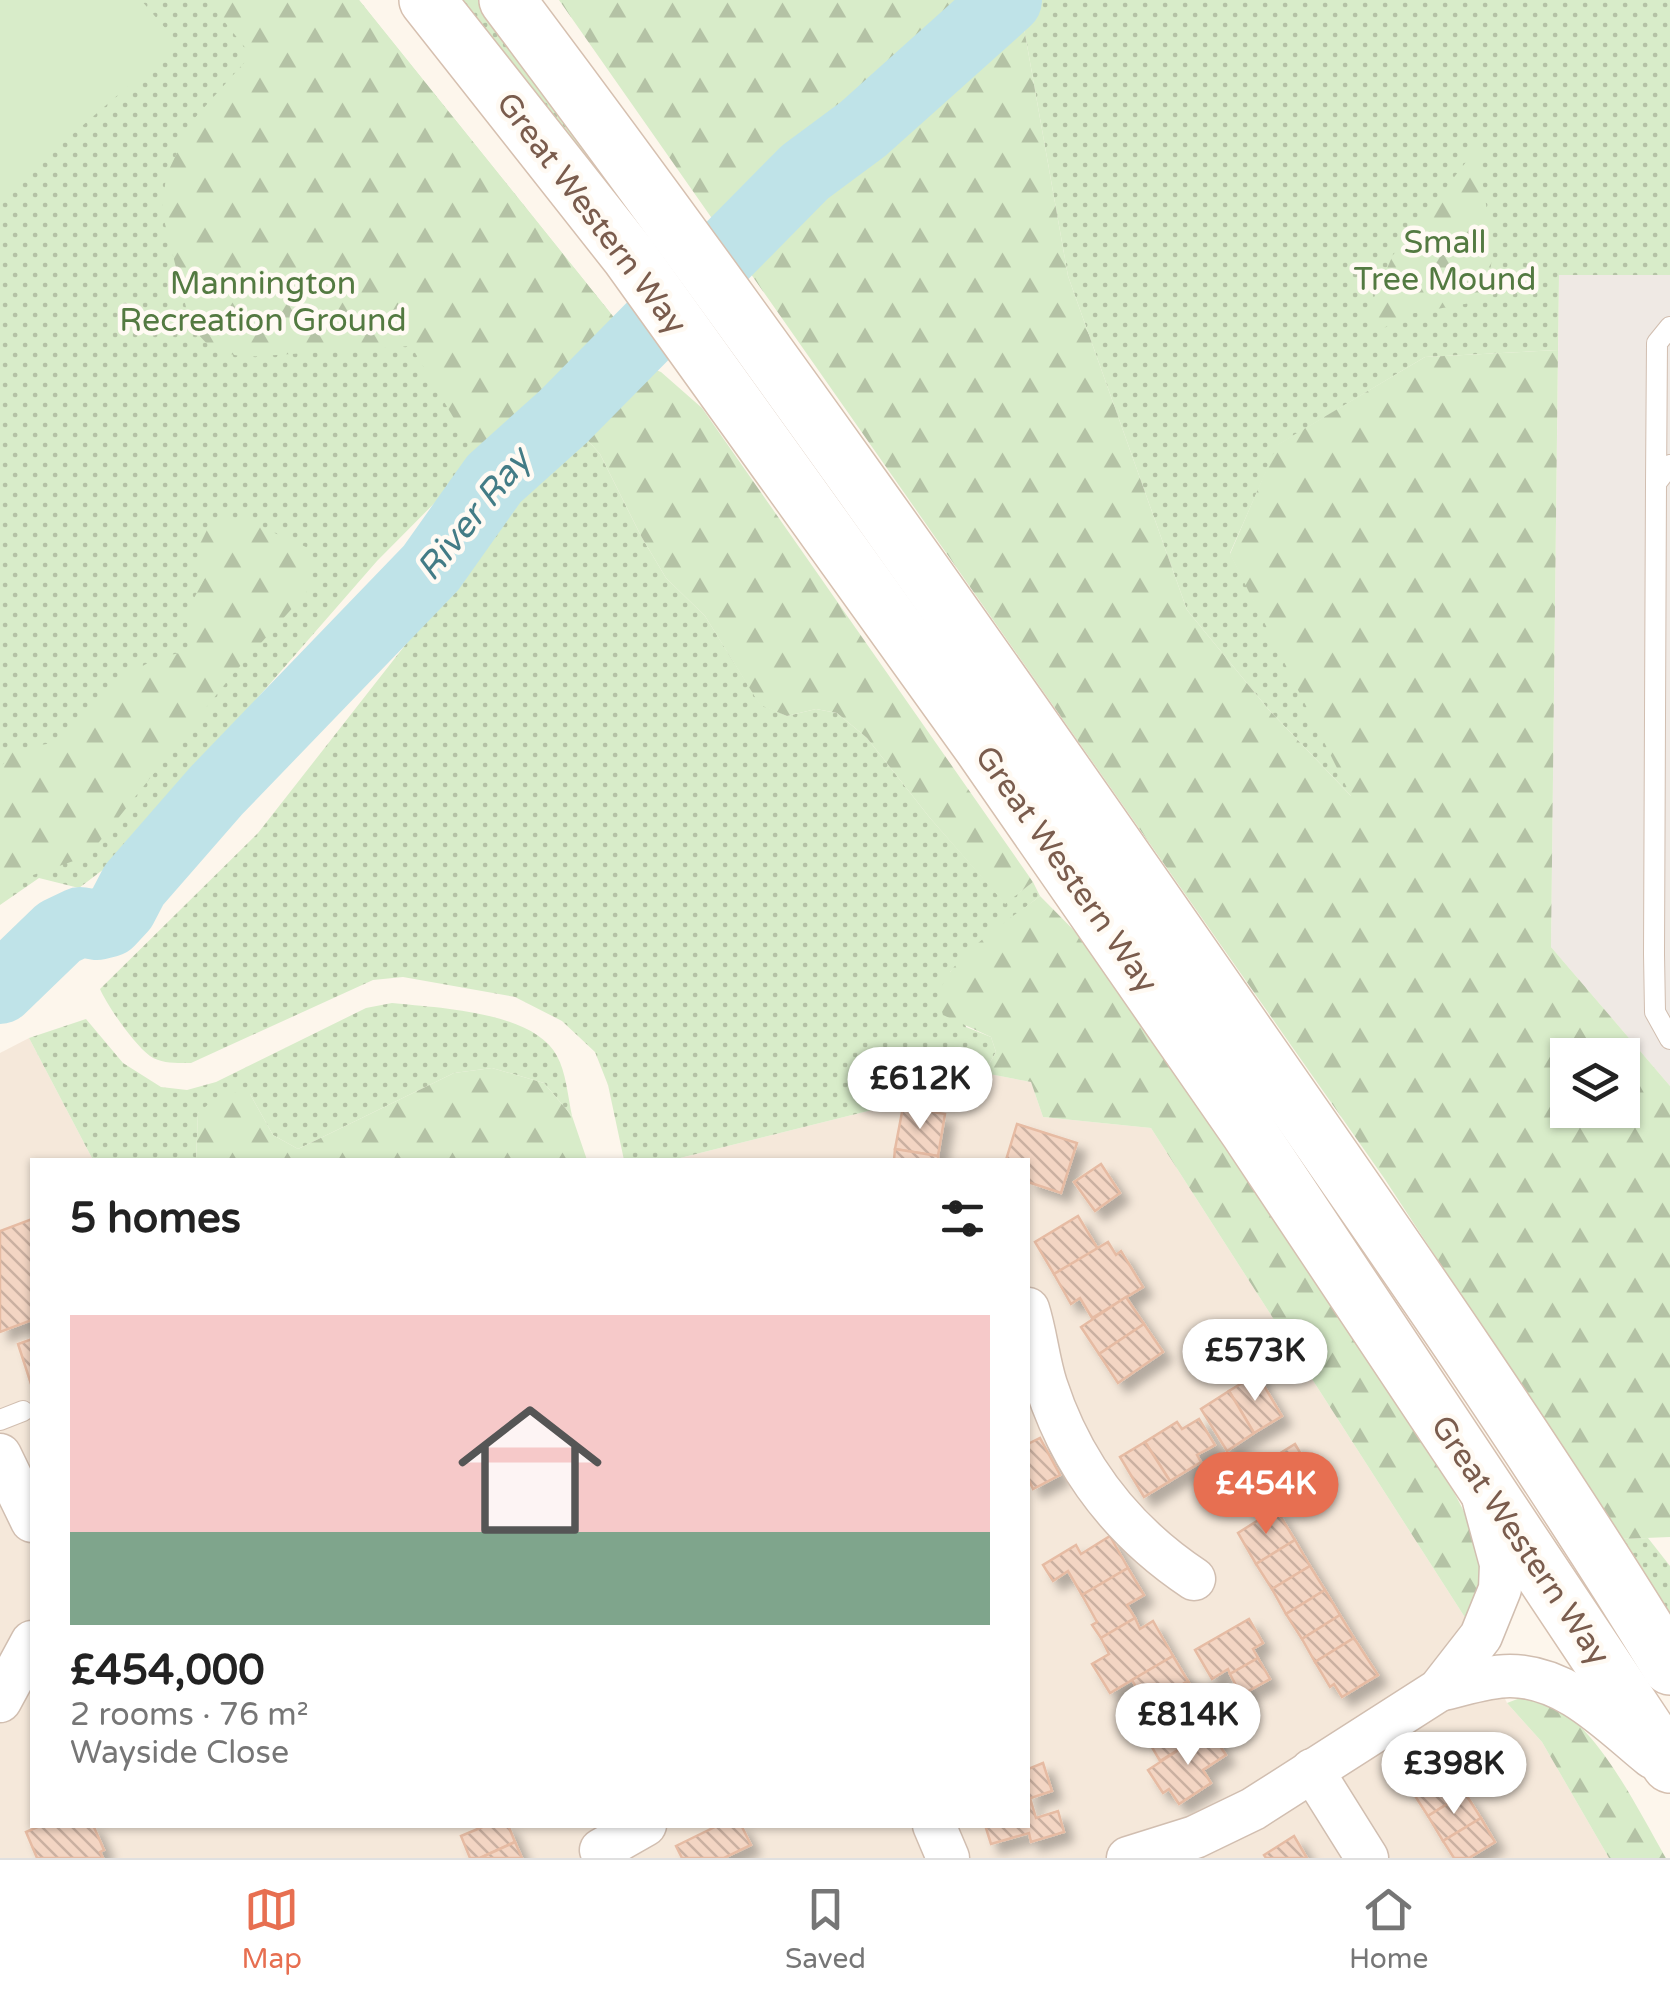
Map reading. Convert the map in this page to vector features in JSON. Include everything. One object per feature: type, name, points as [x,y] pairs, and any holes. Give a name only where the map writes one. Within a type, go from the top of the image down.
[{"type":"main road","name":"Great Western Way","points":[[426,0],[629,256],[1114,936],[1478,1474],[1670,1768]]},
{"type":"main road","name":"Great Western Way","points":[[507,0],[671,218],[1028,718],[1524,1442],[1670,1667]]},
{"type":"street","points":[[1030,1328],[1037,1389],[1085,1468],[1116,1512],[1158,1555],[1194,1579]]},
{"type":"street","points":[[0,1456],[30,1517]]},
{"type":"street","points":[[1128,1858],[1172,1846],[1253,1809],[1439,1690],[1482,1636],[1500,1588],[1501,1564],[1478,1474]]},
{"type":"street","points":[[0,1701],[30,1646]]},
{"type":"street","points":[[1439,1690],[1506,1676],[1546,1681],[1565,1689],[1670,1768]]},
{"type":"street","points":[[1312,1770],[1367,1858]]},
{"type":"street","points":[[597,1844],[637,1828]]},
{"type":"street","points":[[935,1828],[948,1858]]},
{"type":"lane","points":[[1670,327],[1657,343],[1654,954],[1656,1012],[1670,1039]]},
{"type":"lane","points":[[1656,483],[1670,466]]},
{"type":"lane","points":[[0,1420],[23,1411]]},
{"type":"shaded area","points":[[1559,275],[1670,275],[1670,1086],[1640,1051],[1640,1038],[1629,1038],[1551,947]]},
{"type":"shaded area","points":[[29,1038],[92,1158],[30,1158],[30,1828],[1030,1828],[1030,1158],[680,1158],[900,1103],[911,1086],[984,1073],[1031,1082],[1043,1117],[1151,1128],[1466,1619],[1507,1703],[1542,1742],[1609,1858],[0,1858],[0,1053]]},
{"type":"green space","name":"Mannington Recreation Ground","points":[[0,0],[359,0],[616,320],[377,561],[117,859],[79,888],[39,878],[0,905]]},
{"type":"green space","points":[[0,0],[141,0],[178,43],[0,197]]},
{"type":"green space","points":[[207,0],[359,0],[616,320],[478,459],[411,346],[245,357],[214,351],[191,327],[162,212],[166,176],[192,121],[251,55]]},
{"type":"green space","points":[[455,0],[478,0],[655,231],[643,240]]},
{"type":"green space","points":[[559,0],[1019,0],[1068,276],[1187,610],[1269,710],[1351,796],[1230,554],[1277,445],[1425,357],[1558,350],[1551,947],[1629,1038],[1550,1038],[1550,1128],[1640,1128],[1640,1051],[1670,1086],[1670,1537],[1621,1539],[1384,1178]]},
{"type":"green space","points":[[1019,0],[1670,0],[1670,275],[1559,275],[1558,350],[1425,357],[1278,445],[1230,553],[1354,799],[1269,710],[1187,610],[1068,276]]},
{"type":"green space","name":"Small Tree Mound","points":[[1477,148],[1493,248],[1487,300],[1409,314],[1382,329],[1367,313],[1393,255]]},
{"type":"green space","points":[[638,363],[661,372],[702,408],[1033,882],[1005,904],[867,738],[837,713],[816,709],[787,716],[760,705],[705,616],[666,578],[600,454],[576,427]]},
{"type":"green space","points":[[576,427],[600,454],[666,578],[705,616],[760,704],[787,716],[816,709],[837,713],[867,738],[1005,903],[1033,882],[1040,896],[977,945],[950,972],[966,1027],[991,1037],[996,1052],[984,1073],[911,1086],[900,1103],[680,1158],[624,1158],[608,1085],[595,1052],[562,1021],[515,997],[403,977],[373,980],[191,1063],[165,1062],[150,1056],[129,1034],[100,989],[258,833]]},
{"type":"green space","points":[[241,518],[306,547],[313,569],[306,593],[233,674],[88,856],[33,875],[0,902],[0,769],[12,750],[52,743],[87,715],[121,679],[156,658],[189,651],[187,611],[205,578],[198,548],[211,522]]},
{"type":"green space","points":[[1040,896],[1121,978],[1439,1463],[1476,1535],[1483,1580],[1466,1619],[1151,1128],[1043,1117],[1031,1082],[984,1073],[996,1052],[991,1037],[943,1015],[940,992],[955,965]]},
{"type":"green space","points":[[392,1003],[458,1010],[528,1029],[557,1056],[572,1116],[544,1083],[492,1068],[454,1073],[298,1149],[273,1135],[250,1094],[198,1113],[196,1158],[92,1158],[29,1038],[86,1019],[123,1063],[161,1087],[187,1090],[216,1082],[366,1008]]},
{"type":"green space","points":[[492,1068],[544,1083],[572,1116],[586,1158],[196,1158],[198,1113],[224,1091],[250,1094],[273,1135],[298,1149],[454,1073]]},
{"type":"green space","points":[[1648,1538],[1670,1566],[1670,1622],[1621,1539]]},
{"type":"green space","points":[[1528,1695],[1557,1707],[1590,1737],[1619,1776],[1666,1858],[1609,1858],[1542,1742],[1507,1703]]},
{"type":"building","points":[[903,1107],[945,1114],[938,1156],[895,1149]]},
{"type":"building","points":[[1017,1124],[1077,1143],[1061,1193],[1030,1183],[1030,1158],[1007,1158]]},
{"type":"building","points":[[895,1149],[938,1156],[938,1158],[894,1158]]},
{"type":"building","points":[[1101,1164],[1120,1193],[1095,1211],[1074,1182]]},
{"type":"building","points":[[1078,1216],[1098,1249],[1054,1274],[1035,1242]]},
{"type":"building","points":[[30,1220],[30,1321],[0,1332],[0,1231]]},
{"type":"building","points":[[1108,1242],[1116,1255],[1121,1251],[1143,1287],[1092,1318],[1080,1298],[1071,1304],[1054,1274]]},
{"type":"building","points":[[1126,1297],[1144,1324],[1099,1354],[1081,1327]]},
{"type":"building","points":[[1144,1324],[1163,1352],[1118,1383],[1099,1354]]},
{"type":"building","points":[[30,1340],[30,1381],[18,1344]]},
{"type":"building","points":[[1257,1374],[1282,1416],[1254,1433],[1229,1391]]},
{"type":"building","points":[[1229,1391],[1254,1433],[1227,1451],[1201,1409]]},
{"type":"building","points":[[1199,1419],[1215,1445],[1197,1455],[1201,1462],[1170,1481],[1145,1442],[1177,1422],[1182,1429]]},
{"type":"building","points":[[1040,1438],[1060,1475],[1033,1489],[1030,1482],[1030,1443]]},
{"type":"building","points":[[1145,1442],[1170,1481],[1144,1497],[1120,1457]]},
{"type":"building","points":[[1295,1444],[1320,1486],[1289,1503],[1266,1462]]},
{"type":"building","points":[[1276,1509],[1295,1540],[1256,1564],[1238,1533]]},
{"type":"building","points":[[1110,1536],[1128,1568],[1082,1595],[1068,1571],[1053,1581],[1043,1565],[1076,1545],[1081,1554]]},
{"type":"building","points":[[1295,1540],[1310,1566],[1272,1589],[1256,1564]]},
{"type":"building","points":[[1310,1566],[1325,1590],[1286,1614],[1272,1589]]},
{"type":"building","points":[[1128,1568],[1144,1595],[1127,1605],[1135,1618],[1101,1638],[1082,1595]]},
{"type":"building","points":[[1325,1590],[1340,1615],[1302,1639],[1286,1614]]},
{"type":"building","points":[[1340,1615],[1354,1638],[1315,1662],[1302,1639]]},
{"type":"building","points":[[1135,1618],[1140,1629],[1153,1621],[1173,1656],[1110,1693],[1092,1664],[1109,1654],[1101,1638]]},
{"type":"building","points":[[1249,1619],[1263,1643],[1253,1649],[1258,1658],[1212,1679],[1195,1650]]},
{"type":"building","points":[[1354,1638],[1378,1675],[1342,1697],[1334,1684],[1330,1687],[1315,1662]]},
{"type":"building","points":[[1173,1656],[1188,1681],[1147,1706],[1132,1680]]},
{"type":"building","points":[[1258,1658],[1270,1679],[1241,1695],[1230,1674]]},
{"type":"building","points":[[1188,1681],[1202,1703],[1161,1729],[1147,1706]]},
{"type":"building","points":[[1202,1703],[1216,1726],[1160,1761],[1150,1744],[1165,1734],[1161,1729]]},
{"type":"building","points":[[1209,1730],[1226,1755],[1203,1770],[1211,1783],[1179,1804],[1169,1789],[1163,1793],[1148,1770]]},
{"type":"building","points":[[1443,1759],[1452,1773],[1446,1777],[1458,1797],[1428,1816],[1406,1782]]},
{"type":"building","points":[[1043,1763],[1052,1791],[1030,1798],[1030,1768]]},
{"type":"building","points":[[1465,1793],[1481,1818],[1443,1841],[1428,1816]]},
{"type":"building","points":[[1030,1798],[1036,1818],[1058,1811],[1064,1832],[1031,1842],[1029,1833],[991,1844],[986,1828],[1030,1828]]},
{"type":"building","points":[[1481,1818],[1495,1842],[1469,1858],[1454,1858],[1443,1841]]},
{"type":"building","points":[[35,1828],[94,1828],[104,1850],[100,1852],[103,1858],[37,1858],[26,1832]]},
{"type":"building","points":[[480,1828],[509,1828],[515,1842],[480,1858],[470,1858],[461,1836]]},
{"type":"building","points":[[713,1828],[742,1828],[751,1845],[724,1858],[682,1858],[676,1846]]},
{"type":"building","points":[[1294,1836],[1307,1858],[1266,1858],[1264,1855]]},
{"type":"building","points":[[515,1842],[522,1858],[480,1858]]},
{"type":"waterway","name":"River Ray","points":[[0,989],[59,932],[80,922],[109,922],[134,885],[216,791],[431,568],[494,479],[563,417],[805,172],[863,129],[1007,0]]}]
